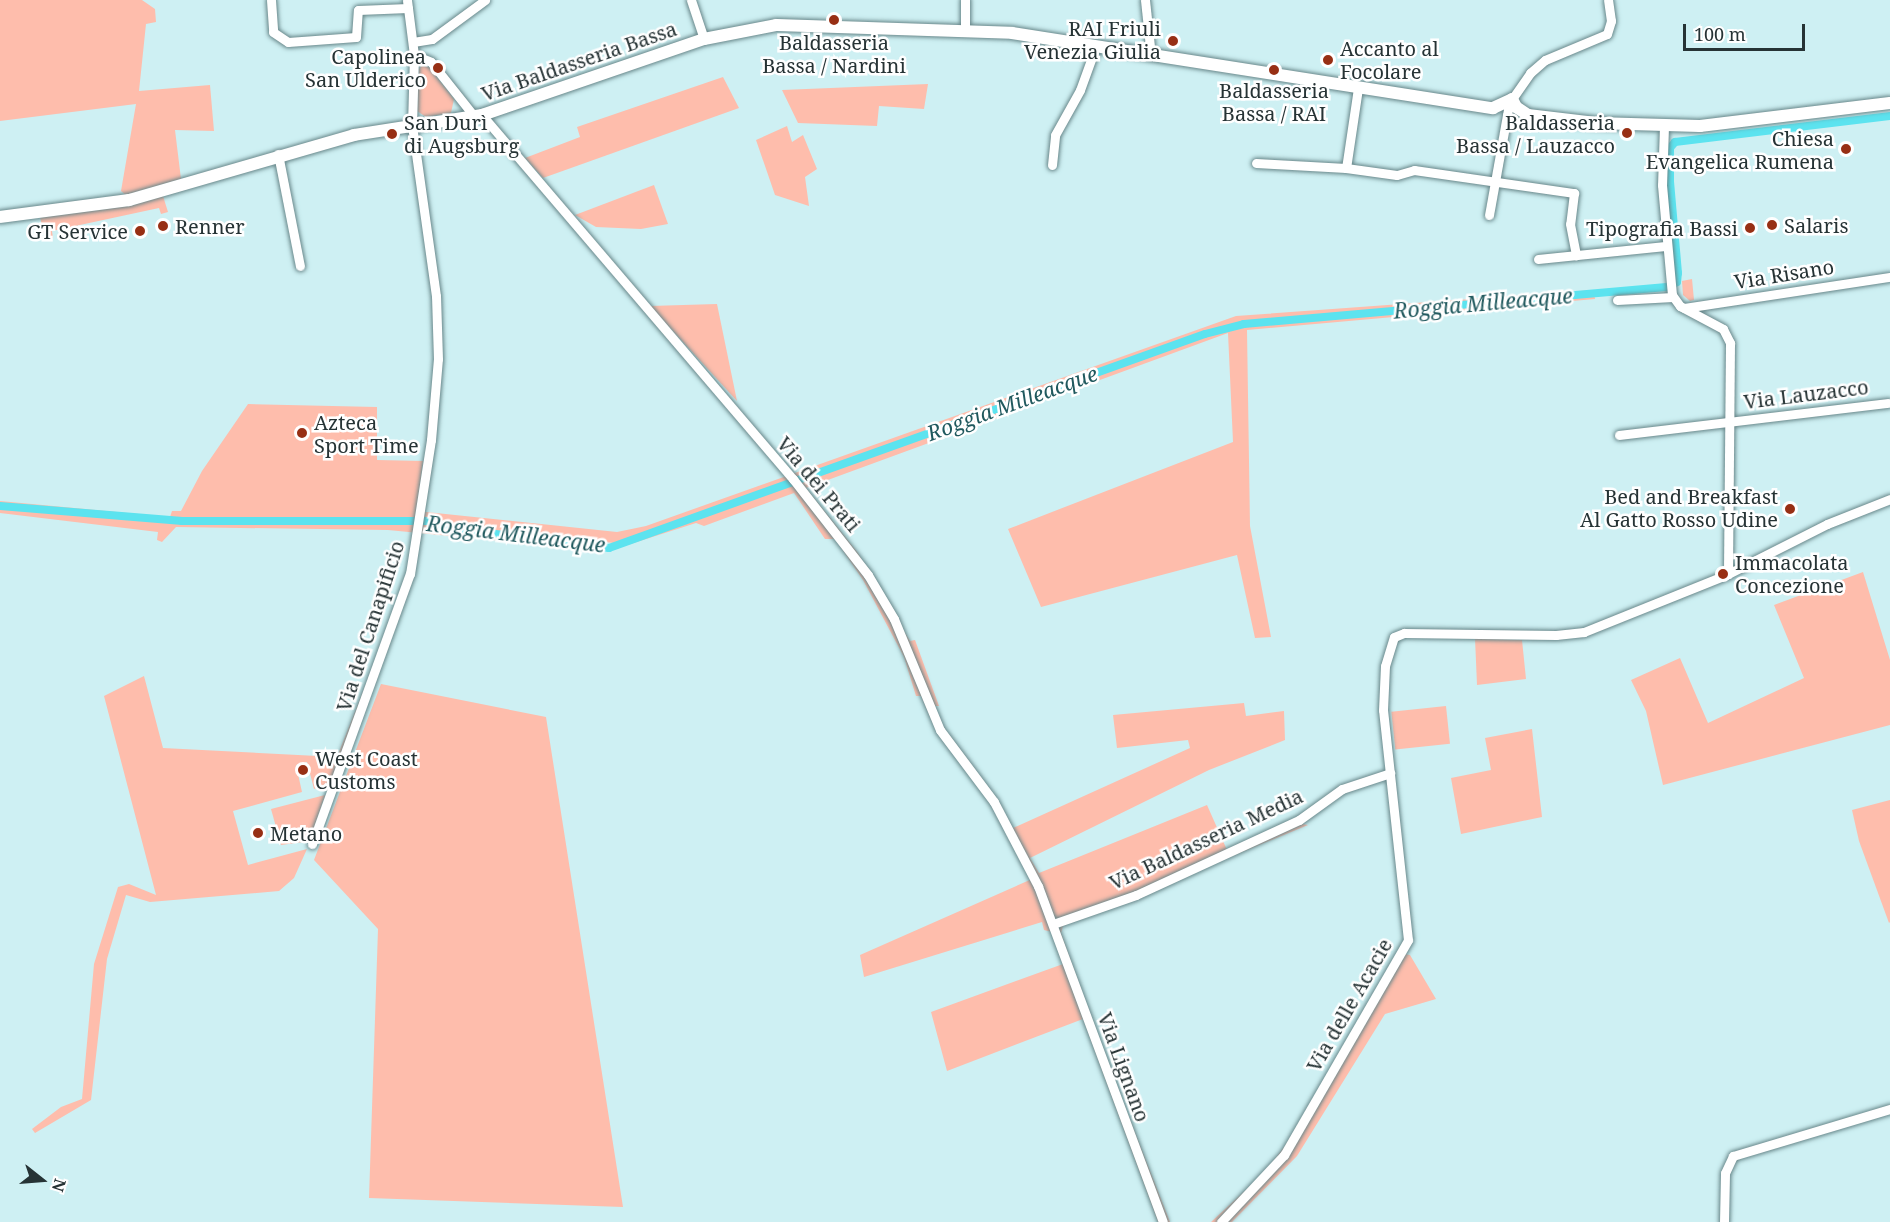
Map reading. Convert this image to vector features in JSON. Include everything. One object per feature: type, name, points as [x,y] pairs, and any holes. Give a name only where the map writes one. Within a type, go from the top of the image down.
[{"type":"street","points":[[271,0],[273,32],[288,42],[356,37],[358,10],[408,4]]},
{"type":"street","points":[[413,42],[432,39],[485,0]]},
{"type":"street","points":[[691,0],[704,39]]},
{"type":"street","points":[[965,0],[965,30]]},
{"type":"street","points":[[1145,0],[1151,56]]},
{"type":"street","points":[[1489,215],[1510,105],[1530,73],[1545,60],[1606,34],[1611,21],[1608,0]]},
{"type":"street","name":"Via del Canapificio","points":[[312,844],[397,615],[420,526],[436,397],[438,326],[412,126],[414,55],[408,4]]},
{"type":"street","name":"Via Baldasseria Bassa","points":[[0,217],[129,200],[278,154],[354,135],[478,116],[704,39],[776,25],[965,30],[1096,46],[1493,108],[1510,105],[1543,118],[1664,126],[1751,122],[1890,103]]},
{"type":"street","points":[[1052,165],[1055,135],[1080,90],[1096,46]]},
{"type":"street","name":"Via dei Prati","points":[[414,55],[431,62],[850,548],[894,619],[940,730],[994,802],[1038,886],[1053,924]]},
{"type":"street","points":[[1346,168],[1358,88]]},
{"type":"street","points":[[1617,300],[1672,294],[1665,246],[1664,126]]},
{"type":"street","points":[[278,154],[300,266]]},
{"type":"street","points":[[1256,163],[1346,168],[1397,175],[1414,170],[1574,193],[1570,224],[1576,255]]},
{"type":"street","points":[[1538,259],[1665,246]]},
{"type":"street","name":"Via Risano","points":[[1684,308],[1890,277]]},
{"type":"street","name":"Via Lauzacco","points":[[1672,294],[1684,308],[1723,329],[1729,339],[1728,574]]},
{"type":"street","name":"Via Lauzacco","points":[[1619,435],[1888,403]]},
{"type":"street","points":[[1390,773],[1382,696],[1387,656],[1397,635],[1584,632],[1728,574],[1827,524],[1890,499]]},
{"type":"street","name":"Via Baldasseria Media","points":[[1053,924],[1136,895],[1299,820],[1342,789],[1390,773]]},
{"type":"street","name":"Via delle Acacie","points":[[1221,1222],[1284,1155],[1408,940],[1390,773]]},
{"type":"street","name":"Via Lignano","points":[[1053,924],[1162,1222]]},
{"type":"street","points":[[1724,1222],[1725,1173],[1733,1156],[1890,1109]]},
{"type":"shaded area","points":[[0,0],[142,0],[155,9],[156,22],[146,24],[139,91],[210,85],[214,131],[175,130],[181,179],[128,197],[121,191],[136,104],[0,121]]},
{"type":"shaded area","points":[[422,65],[429,67],[454,99],[451,113],[426,117],[417,111],[419,69]]},
{"type":"shaded area","points":[[723,77],[739,108],[543,178],[525,158],[580,137],[577,127]]},
{"type":"shaded area","points":[[928,84],[924,109],[879,106],[877,126],[798,123],[782,90]]},
{"type":"shaded area","points":[[787,126],[792,142],[803,135],[817,169],[805,177],[809,206],[775,195],[756,140]]},
{"type":"shaded area","points":[[654,185],[668,224],[641,229],[596,227],[575,215]]},
{"type":"shaded area","points":[[163,196],[168,212],[161,214],[159,208],[52,231],[53,238],[45,239],[40,217]]},
{"type":"shaded area","points":[[1692,279],[1694,300],[1690,301],[1683,295],[1682,281]]},
{"type":"shaded area","points":[[1594,290],[1595,299],[1247,330],[1250,526],[1271,637],[1255,638],[1237,555],[1041,607],[1008,529],[1233,442],[1228,333],[806,488],[858,553],[910,641],[915,640],[939,706],[933,706],[944,730],[1013,828],[1190,748],[1188,740],[1117,748],[1113,715],[1244,703],[1246,716],[1284,711],[1285,740],[1209,770],[1030,858],[1039,873],[1207,805],[1227,850],[1292,822],[1308,825],[1063,926],[1061,933],[1104,1053],[1170,1222],[1158,1222],[1083,1019],[947,1071],[931,1012],[1063,964],[1052,932],[1044,930],[1042,922],[864,977],[860,955],[1032,879],[988,799],[935,728],[921,696],[916,696],[904,657],[863,580],[835,539],[825,539],[794,493],[704,526],[696,523],[615,549],[614,543],[525,533],[524,543],[388,530],[176,527],[162,542],[157,540],[158,532],[0,513],[0,501],[170,517],[172,511],[181,511],[202,471],[248,404],[377,407],[377,460],[423,461],[417,511],[617,532],[646,526],[1236,316]]},
{"type":"shaded area","points":[[717,304],[737,401],[650,306]]},
{"type":"shaded area","points":[[1863,572],[1890,660],[1890,725],[1663,785],[1646,711],[1631,680],[1680,658],[1708,723],[1804,678],[1774,605]]},
{"type":"shaded area","points":[[385,636],[332,781],[314,789],[307,762],[296,765],[302,792],[233,811],[248,865],[307,849],[294,878],[279,891],[150,902],[126,895],[107,959],[91,1100],[35,1133],[32,1129],[61,1107],[82,1099],[94,964],[118,887],[129,884],[156,895],[104,696],[144,676],[163,748],[337,757]]},
{"type":"shaded area","points":[[1475,638],[1522,640],[1526,679],[1477,685]]},
{"type":"shaded area","points":[[381,684],[546,717],[623,1207],[369,1198],[378,929],[314,860]]},
{"type":"shaded area","points":[[1446,706],[1450,744],[1395,750],[1391,712]]},
{"type":"shaded area","points":[[1532,729],[1542,817],[1461,834],[1451,778],[1491,770],[1485,738]]},
{"type":"shaded area","points":[[325,795],[310,841],[281,845],[271,809]]},
{"type":"shaded area","points":[[1890,800],[1889,923],[1859,841],[1852,810]]},
{"type":"shaded area","points":[[1404,954],[1410,955],[1436,999],[1385,1014],[1297,1156],[1232,1222],[1211,1222],[1264,1173],[1284,1147]]},
{"type":"waterway","name":"Roggia Milleacque","points":[[0,506],[182,521],[429,521],[448,528],[609,548],[1205,334],[1244,324],[1669,287],[1677,282],[1678,273],[1670,181],[1670,148],[1675,142],[1890,116]]},
{"type":"place","name":"Baldasseria Bassa / Nardini","points":[[834,20]]},
{"type":"place","name":"RAI Friuli Venezia Giulia","points":[[1173,41]]},
{"type":"place","name":"Accanto al Focolare","points":[[1328,60]]},
{"type":"place","name":"Capolinea San Ulderico","points":[[438,68]]},
{"type":"place","name":"Baldasseria Bassa / RAI","points":[[1274,70]]},
{"type":"place","name":"Baldasseria Bassa / Lauzacco","points":[[1627,133]]},
{"type":"place","name":"San Durì di Augsburg","points":[[392,134]]},
{"type":"place","name":"Chiesa Evangelica Rumena","points":[[1846,149]]},
{"type":"place","name":"Salaris","points":[[1772,225]]},
{"type":"place","name":"Renner","points":[[163,226]]},
{"type":"place","name":"Tipografia Bassi","points":[[1750,228]]},
{"type":"place","name":"GT Service","points":[[140,231]]},
{"type":"place","name":"Azteca Sport Time","points":[[302,433]]},
{"type":"place","name":"Bed and Breakfast Al Gatto Rosso Udine","points":[[1790,509]]},
{"type":"place","name":"Immacolata Concezione","points":[[1723,574]]},
{"type":"place","name":"West Coast Customs","points":[[303,770]]},
{"type":"place","name":"Metano","points":[[258,833]]}]
